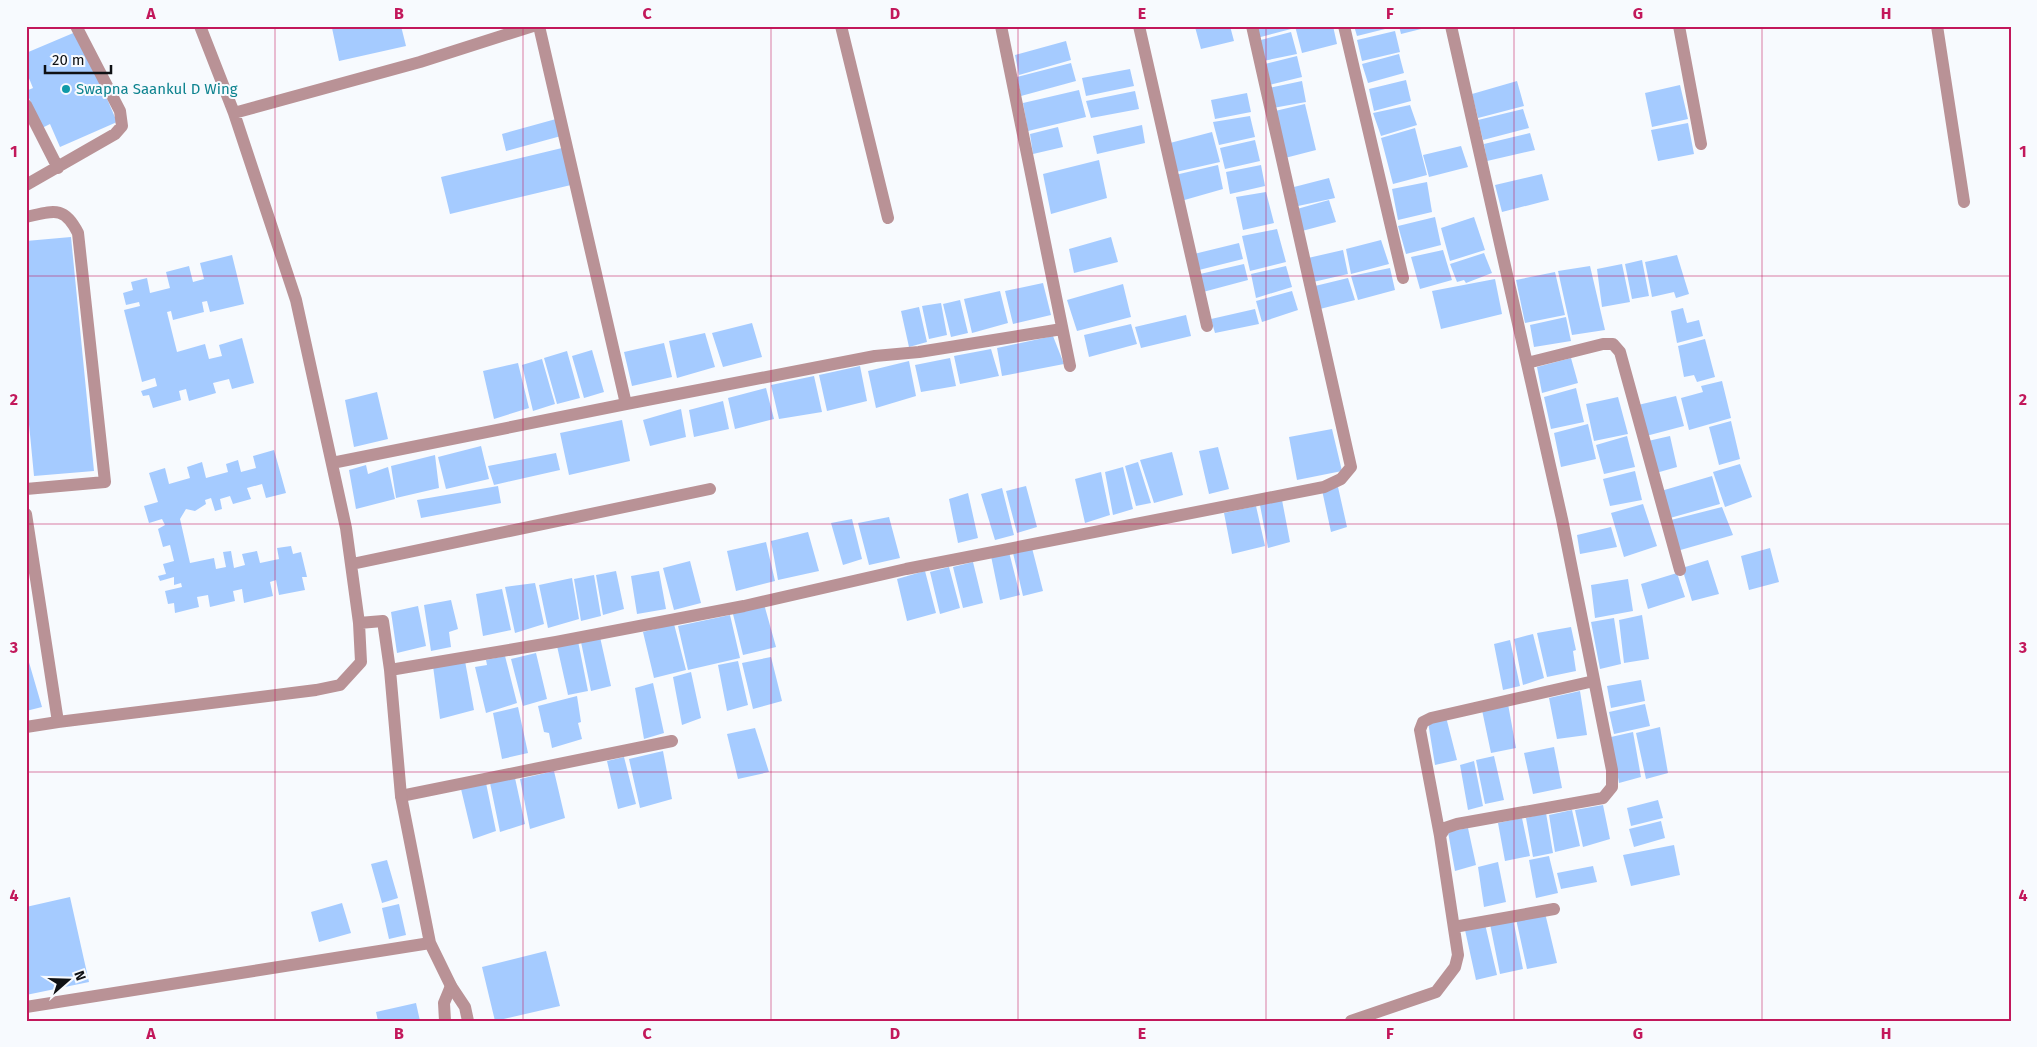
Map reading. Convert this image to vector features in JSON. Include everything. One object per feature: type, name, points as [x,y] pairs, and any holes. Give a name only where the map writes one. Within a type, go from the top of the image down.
[{"type":"street","points":[[26,185],[115,134],[122,126],[120,111],[76,26]]},
{"type":"street","points":[[26,727],[316,690],[340,685],[361,662],[359,623],[352,564],[296,300],[234,113],[200,26]]},
{"type":"street","points":[[234,113],[420,62],[513,29],[533,26]]},
{"type":"street","points":[[539,26],[626,404]]},
{"type":"street","points":[[841,26],[888,218]]},
{"type":"street","points":[[1001,26],[1070,366]]},
{"type":"street","points":[[1139,26],[1207,326]]},
{"type":"street","points":[[390,670],[556,642],[744,606],[906,569],[1324,487],[1341,480],[1351,467],[1252,26]]},
{"type":"street","points":[[1344,26],[1403,278]]},
{"type":"street","points":[[1440,836],[1445,828],[1457,824],[1603,798],[1612,787],[1612,770],[1562,518],[1451,26]]},
{"type":"street","points":[[1679,26],[1701,144]]},
{"type":"street","points":[[1937,26],[1964,202]]},
{"type":"street","points":[[26,105],[58,168]]},
{"type":"street","points":[[26,217],[54,211],[64,214],[72,221],[78,233],[105,482],[26,489]]},
{"type":"street","points":[[332,464],[875,356],[919,352],[1062,329]]},
{"type":"street","points":[[1527,363],[1603,344],[1613,344],[1620,352],[1680,570]]},
{"type":"street","points":[[352,564],[710,489]]},
{"type":"street","points":[[26,514],[29,545],[58,722]]},
{"type":"street","points":[[359,623],[383,621],[390,670],[401,796],[430,943],[451,986],[465,1007],[468,1021]]},
{"type":"street","points":[[1351,1021],[1436,992],[1455,968],[1458,955],[1440,836],[1420,730],[1423,722],[1431,718],[1594,682]]},
{"type":"street","points":[[401,796],[672,742]]},
{"type":"street","points":[[1454,927],[1554,909]]},
{"type":"street","points":[[26,1007],[430,943]]},
{"type":"street","points":[[445,1021],[444,1003],[451,986]]},
{"type":"building","points":[[341,26],[401,26],[406,46],[339,61],[332,28]]},
{"type":"building","points":[[1230,26],[1234,41],[1201,49],[1195,27]]},
{"type":"building","points":[[1254,26],[1290,26],[1291,29],[1257,38]]},
{"type":"building","points":[[1295,26],[1333,26],[1337,44],[1302,53]]},
{"type":"building","points":[[1354,26],[1393,26],[1393,27],[1357,36]]},
{"type":"building","points":[[1399,26],[1428,26],[1429,27],[1401,34]]},
{"type":"building","name":"Swapna Saankul D Wing","points":[[78,31],[117,122],[60,147],[50,124],[42,128],[26,91],[33,88],[26,71],[26,53]]},
{"type":"building","points":[[1395,31],[1400,52],[1362,61],[1357,40]]},
{"type":"building","points":[[1291,32],[1297,54],[1263,61],[1257,41]]},
{"type":"building","points":[[1066,41],[1071,60],[1019,75],[1015,55]]},
{"type":"building","points":[[1399,54],[1404,73],[1368,83],[1362,64]]},
{"type":"building","points":[[1297,56],[1302,77],[1269,85],[1265,64]]},
{"type":"building","points":[[1071,63],[1076,81],[1021,96],[1017,77]]},
{"type":"building","points":[[1130,69],[1134,86],[1086,96],[1082,78]]},
{"type":"building","points":[[1406,80],[1411,101],[1374,111],[1369,89]]},
{"type":"building","points":[[1302,81],[1306,102],[1273,108],[1269,88]]},
{"type":"building","points":[[1517,81],[1524,106],[1478,118],[1472,94]]},
{"type":"building","points":[[1680,85],[1688,119],[1652,127],[1645,93]]},
{"type":"building","points":[[1079,90],[1086,117],[1028,131],[1023,103]]},
{"type":"building","points":[[1135,91],[1139,109],[1091,118],[1086,101]]},
{"type":"building","points":[[1247,93],[1251,112],[1215,119],[1211,100]]},
{"type":"building","points":[[1305,104],[1316,150],[1285,158],[1275,111]]},
{"type":"building","points":[[1410,105],[1417,125],[1381,136],[1373,113]]},
{"type":"building","points":[[1523,109],[1529,128],[1483,140],[1478,120]]},
{"type":"building","points":[[1250,116],[1255,137],[1219,145],[1213,122]]},
{"type":"building","points":[[556,119],[561,136],[506,151],[502,134]]},
{"type":"building","points":[[1688,123],[1694,154],[1658,161],[1651,130]]},
{"type":"building","points":[[1142,125],[1145,143],[1097,154],[1093,136]]},
{"type":"building","points":[[1058,127],[1063,147],[1033,154],[1030,134]]},
{"type":"building","points":[[1415,128],[1427,175],[1393,184],[1381,138]]},
{"type":"building","points":[[1212,132],[1220,162],[1176,172],[1170,143]]},
{"type":"building","points":[[1530,133],[1535,150],[1487,161],[1484,144]]},
{"type":"building","points":[[1255,140],[1260,161],[1225,169],[1220,148]]},
{"type":"building","points":[[1461,146],[1468,167],[1429,177],[1423,155]]},
{"type":"building","points":[[562,148],[571,185],[450,214],[441,177]]},
{"type":"building","points":[[1099,160],[1107,198],[1051,214],[1043,174]]},
{"type":"building","points":[[1218,165],[1223,189],[1181,201],[1175,175]]},
{"type":"building","points":[[1261,165],[1265,186],[1230,194],[1226,172]]},
{"type":"building","points":[[1542,174],[1549,200],[1502,212],[1495,185]]},
{"type":"building","points":[[1329,178],[1335,198],[1298,206],[1294,187]]},
{"type":"building","points":[[1427,182],[1432,212],[1398,220],[1392,189]]},
{"type":"building","points":[[1266,192],[1274,223],[1243,230],[1236,197]]},
{"type":"building","points":[[1329,200],[1336,222],[1302,231],[1297,209]]},
{"type":"building","points":[[1435,217],[1441,245],[1406,254],[1398,226]]},
{"type":"building","points":[[1474,217],[1485,250],[1450,261],[1441,228]]},
{"type":"building","points":[[1277,229],[1286,262],[1250,271],[1242,236]]},
{"type":"building","points":[[71,237],[94,471],[34,476],[26,393],[26,241]]},
{"type":"building","points":[[1111,237],[1118,262],[1074,273],[1069,249]]},
{"type":"building","points":[[1381,240],[1389,264],[1351,274],[1346,249]]},
{"type":"building","points":[[1239,243],[1243,259],[1199,270],[1194,254]]},
{"type":"building","points":[[1343,250],[1348,274],[1313,282],[1308,258]]},
{"type":"building","points":[[1443,250],[1452,280],[1420,289],[1411,257]]},
{"type":"building","points":[[1484,253],[1492,273],[1466,283],[1464,280],[1457,282],[1450,264]]},
{"type":"building","points":[[232,255],[244,304],[210,312],[207,301],[202,302],[204,312],[173,320],[171,311],[167,312],[177,352],[205,344],[209,359],[222,356],[219,345],[242,338],[254,383],[232,389],[229,379],[213,383],[216,393],[189,401],[186,389],[179,391],[181,400],[153,408],[149,395],[143,396],[141,391],[157,386],[155,378],[142,382],[124,310],[140,306],[139,302],[126,305],[123,293],[133,290],[131,282],[147,278],[150,293],[170,288],[166,272],[189,266],[193,282],[204,279],[200,263]]},
{"type":"building","points":[[1677,255],[1689,294],[1676,298],[1674,292],[1652,297],[1645,262]]},
{"type":"building","points":[[1642,260],[1649,296],[1632,299],[1625,264]]},
{"type":"building","points":[[1244,264],[1248,280],[1203,292],[1200,274]]},
{"type":"building","points":[[1622,264],[1630,302],[1602,307],[1597,269]]},
{"type":"building","points":[[1286,266],[1292,287],[1256,298],[1251,274]]},
{"type":"building","points":[[1590,266],[1605,330],[1572,335],[1558,271]]},
{"type":"building","points":[[1390,268],[1395,290],[1358,300],[1351,276]]},
{"type":"building","points":[[1555,272],[1565,315],[1525,323],[1516,280]]},
{"type":"building","points":[[1348,278],[1355,300],[1320,309],[1315,286]]},
{"type":"building","points":[[1495,279],[1502,314],[1441,329],[1432,291]]},
{"type":"building","points":[[1043,283],[1051,315],[1013,324],[1005,291]]},
{"type":"building","points":[[1123,284],[1131,317],[1077,331],[1067,300]]},
{"type":"building","points":[[1000,291],[1008,323],[972,333],[964,299]]},
{"type":"building","points":[[1292,291],[1298,310],[1262,322],[1256,301]]},
{"type":"building","points":[[960,300],[968,333],[951,337],[943,304]]},
{"type":"building","points":[[941,303],[947,335],[929,339],[922,306]]},
{"type":"building","points":[[919,307],[927,342],[909,347],[901,311]]},
{"type":"building","points":[[1683,308],[1687,323],[1699,320],[1703,336],[1677,343],[1671,311]]},
{"type":"building","points":[[1255,309],[1259,324],[1215,333],[1211,319]]},
{"type":"building","points":[[1186,315],[1191,336],[1141,348],[1135,327]]},
{"type":"building","points":[[1566,317],[1571,341],[1534,347],[1530,325]]},
{"type":"building","points":[[752,323],[762,357],[723,367],[712,333]]},
{"type":"building","points":[[1131,324],[1137,344],[1089,357],[1084,335]]},
{"type":"building","points":[[705,333],[715,367],[677,378],[669,341]]},
{"type":"building","points":[[1053,336],[1064,364],[1002,376],[997,348]]},
{"type":"building","points":[[1705,339],[1715,377],[1697,382],[1694,375],[1684,377],[1678,346]]},
{"type":"building","points":[[664,343],[672,377],[632,386],[624,352]]},
{"type":"building","points":[[991,349],[999,376],[960,384],[954,356]]},
{"type":"building","points":[[592,350],[604,392],[584,398],[572,356]]},
{"type":"building","points":[[567,351],[580,398],[557,404],[544,358]]},
{"type":"building","points":[[950,358],[956,386],[921,392],[915,365]]},
{"type":"building","points":[[1571,358],[1578,383],[1542,393],[1537,367]]},
{"type":"building","points":[[542,359],[555,404],[533,411],[522,365]]},
{"type":"building","points":[[909,361],[916,396],[876,408],[868,371]]},
{"type":"building","points":[[518,363],[529,408],[494,419],[483,371]]},
{"type":"building","points":[[860,366],[867,401],[827,411],[819,375]]},
{"type":"building","points":[[814,376],[822,412],[779,419],[771,385]]},
{"type":"building","points":[[1722,381],[1731,418],[1689,430],[1681,398],[1703,392],[1701,386]]},
{"type":"building","points":[[766,388],[774,419],[735,429],[728,398]]},
{"type":"building","points":[[1576,388],[1584,422],[1551,429],[1544,397]]},
{"type":"building","points":[[377,392],[388,439],[354,447],[345,400]]},
{"type":"building","points":[[1676,396],[1684,426],[1646,436],[1638,405]]},
{"type":"building","points":[[1618,397],[1628,434],[1594,441],[1586,404]]},
{"type":"building","points":[[723,401],[729,429],[694,437],[689,410]]},
{"type":"building","points":[[681,409],[686,437],[650,446],[643,420]]},
{"type":"building","points":[[622,420],[630,461],[569,475],[560,433]]},
{"type":"building","points":[[1731,421],[1740,459],[1719,465],[1709,427]]},
{"type":"building","points":[[1588,424],[1596,459],[1561,467],[1554,433]]},
{"type":"building","points":[[1332,429],[1342,471],[1297,480],[1289,437]]},
{"type":"building","points":[[1627,436],[1635,467],[1604,474],[1596,445]]},
{"type":"building","points":[[1670,436],[1677,467],[1656,473],[1648,441]]},
{"type":"building","points":[[481,446],[489,479],[446,489],[438,457]]},
{"type":"building","points":[[1218,447],[1229,489],[1209,494],[1199,451]]},
{"type":"building","points":[[274,450],[286,493],[266,498],[262,484],[247,488],[251,499],[233,504],[230,496],[220,499],[222,509],[215,511],[211,498],[205,500],[206,504],[195,511],[186,509],[180,519],[190,563],[214,558],[216,569],[226,567],[223,552],[231,551],[234,568],[245,565],[242,554],[257,551],[260,563],[279,559],[277,548],[291,546],[293,554],[301,552],[307,577],[302,577],[305,590],[279,595],[276,580],[270,582],[273,596],[244,603],[242,589],[233,591],[235,601],[210,607],[208,595],[197,597],[199,607],[175,613],[174,603],[168,604],[165,591],[182,587],[181,583],[174,585],[174,577],[160,581],[158,576],[166,574],[163,564],[174,561],[170,545],[163,547],[158,529],[165,525],[162,519],[149,523],[144,506],[158,502],[149,473],[165,468],[169,484],[190,478],[187,467],[202,462],[206,478],[228,472],[226,464],[238,460],[241,472],[256,468],[253,456]]},
{"type":"building","points":[[1172,452],[1183,495],[1154,503],[1140,460]]},
{"type":"building","points":[[556,453],[560,470],[494,485],[488,466]]},
{"type":"building","points":[[435,455],[439,488],[396,498],[391,466]]},
{"type":"building","points":[[1138,462],[1151,503],[1136,506],[1125,466]]},
{"type":"building","points":[[1740,464],[1752,497],[1725,507],[1713,472]]},
{"type":"building","points":[[366,465],[368,474],[388,467],[395,499],[356,509],[349,470]]},
{"type":"building","points":[[1123,467],[1133,509],[1113,515],[1105,472]]},
{"type":"building","points":[[1635,471],[1642,500],[1610,506],[1603,479]]},
{"type":"building","points":[[1101,472],[1110,515],[1085,523],[1075,479]]},
{"type":"building","points":[[1712,476],[1720,504],[1670,518],[1661,491]]},
{"type":"building","points":[[498,486],[501,503],[421,518],[417,500]]},
{"type":"building","points":[[1026,486],[1037,527],[1017,533],[1006,491]]},
{"type":"building","points":[[1338,487],[1347,527],[1331,532],[1322,490]]},
{"type":"building","points":[[1002,488],[1014,535],[995,540],[981,494]]},
{"type":"building","points":[[968,493],[978,538],[958,543],[949,499]]},
{"type":"building","points":[[1282,500],[1290,542],[1268,548],[1260,505]]},
{"type":"building","points":[[1643,504],[1657,546],[1624,557],[1611,513]]},
{"type":"building","points":[[1256,506],[1265,546],[1232,554],[1224,513]]},
{"type":"building","points":[[1722,507],[1733,535],[1677,551],[1667,521]]},
{"type":"building","points":[[889,517],[900,558],[869,565],[858,523]]},
{"type":"building","points":[[852,519],[862,559],[843,565],[831,523]]},
{"type":"building","points":[[1611,527],[1617,547],[1580,554],[1577,535]]},
{"type":"building","points":[[808,532],[819,571],[778,580],[771,541]]},
{"type":"building","points":[[766,542],[775,581],[736,591],[727,551]]},
{"type":"building","points":[[1032,548],[1043,591],[1023,596],[1013,553]]},
{"type":"building","points":[[1770,548],[1779,582],[1749,590],[1741,556]]},
{"type":"building","points":[[1009,552],[1020,595],[1000,600],[991,556]]},
{"type":"building","points":[[1708,560],[1719,594],[1692,601],[1682,568]]},
{"type":"building","points":[[690,561],[701,603],[674,610],[663,568]]},
{"type":"building","points":[[973,562],[983,603],[963,608],[953,567]]},
{"type":"building","points":[[949,567],[960,608],[940,614],[930,572]]},
{"type":"building","points":[[616,571],[624,609],[603,615],[596,575]]},
{"type":"building","points":[[659,571],[666,609],[637,614],[631,576]]},
{"type":"building","points":[[925,571],[936,613],[907,621],[897,579]]},
{"type":"building","points":[[1677,573],[1685,597],[1648,609],[1641,584]]},
{"type":"building","points":[[594,575],[601,616],[581,621],[574,579]]},
{"type":"building","points":[[572,578],[579,619],[548,628],[539,585]]},
{"type":"building","points":[[1628,579],[1633,611],[1595,618],[1591,585]]},
{"type":"building","points":[[535,583],[544,624],[515,633],[505,587]]},
{"type":"building","points":[[502,589],[511,630],[483,636],[476,594]]},
{"type":"building","points":[[451,600],[458,629],[449,632],[451,647],[431,651],[424,605]]},
{"type":"building","points":[[764,604],[776,647],[743,655],[732,610]]},
{"type":"building","points":[[418,606],[426,646],[397,653],[391,612]]},
{"type":"building","points":[[730,615],[740,658],[688,670],[678,626]]},
{"type":"building","points":[[1642,615],[1649,659],[1624,663],[1619,620]]},
{"type":"building","points":[[1614,618],[1621,664],[1600,669],[1591,622]]},
{"type":"building","points":[[674,624],[686,670],[654,678],[643,632]]},
{"type":"building","points":[[1571,627],[1576,650],[1573,651],[1576,671],[1547,677],[1537,633]]},
{"type":"building","points":[[1533,634],[1544,678],[1523,685],[1514,639]]},
{"type":"building","points":[[600,637],[611,686],[591,691],[581,642]]},
{"type":"building","points":[[1510,640],[1520,686],[1503,690],[1494,644]]},
{"type":"building","points":[[578,641],[588,691],[568,695],[557,646]]},
{"type":"building","points":[[26,652],[42,707],[26,711]]},
{"type":"building","points":[[536,653],[547,699],[523,706],[511,659]]},
{"type":"building","points":[[505,656],[517,703],[486,713],[475,667],[487,665],[486,660]]},
{"type":"building","points":[[771,657],[782,701],[753,709],[742,663]]},
{"type":"building","points":[[465,661],[474,710],[440,719],[433,666]]},
{"type":"building","points":[[738,661],[748,705],[727,711],[718,665]]},
{"type":"building","points":[[691,672],[701,718],[682,725],[673,677]]},
{"type":"building","points":[[1641,680],[1645,701],[1611,708],[1607,686]]},
{"type":"building","points":[[653,683],[664,733],[644,739],[635,688]]},
{"type":"building","points":[[1580,691],[1587,735],[1557,739],[1549,698]]},
{"type":"building","points":[[577,696],[581,722],[578,723],[582,739],[552,748],[549,733],[544,732],[538,706]]},
{"type":"building","points":[[1508,704],[1516,748],[1491,753],[1482,710]]},
{"type":"building","points":[[1645,704],[1650,726],[1614,734],[1609,712]]},
{"type":"building","points":[[518,707],[528,753],[502,759],[493,713]]},
{"type":"building","points":[[1446,717],[1457,760],[1435,765],[1428,722]]},
{"type":"building","points":[[1660,727],[1668,773],[1646,779],[1636,733]]},
{"type":"building","points":[[755,728],[769,772],[738,779],[727,734]]},
{"type":"building","points":[[1633,732],[1641,777],[1619,783],[1611,737]]},
{"type":"building","points":[[1554,747],[1562,788],[1533,794],[1524,753]]},
{"type":"building","points":[[663,751],[672,799],[640,808],[629,759]]},
{"type":"building","points":[[1494,756],[1504,800],[1485,804],[1476,760]]},
{"type":"building","points":[[624,757],[636,804],[618,809],[607,761]]},
{"type":"building","points":[[1474,761],[1483,806],[1468,810],[1460,765]]},
{"type":"building","points":[[554,771],[565,818],[530,829],[520,779]]},
{"type":"building","points":[[515,778],[525,824],[500,832],[490,783]]},
{"type":"building","points":[[486,783],[496,831],[473,839],[461,789]]},
{"type":"building","points":[[1658,800],[1663,818],[1631,826],[1627,808]]},
{"type":"building","points":[[1603,805],[1610,839],[1583,847],[1575,810]]},
{"type":"building","points":[[1572,810],[1580,846],[1555,852],[1549,815]]},
{"type":"building","points":[[1546,813],[1553,853],[1533,857],[1526,818]]},
{"type":"building","points":[[1522,818],[1530,856],[1505,861],[1498,823]]},
{"type":"building","points":[[1661,821],[1665,838],[1634,847],[1629,829]]},
{"type":"building","points":[[1468,828],[1476,865],[1455,871],[1448,832]]},
{"type":"building","points":[[1674,845],[1680,875],[1631,886],[1623,855]]},
{"type":"building","points":[[1549,856],[1558,893],[1536,898],[1529,860]]},
{"type":"building","points":[[387,860],[398,898],[382,903],[371,864]]},
{"type":"building","points":[[1498,862],[1506,902],[1484,907],[1478,867]]},
{"type":"building","points":[[1593,866],[1597,882],[1561,889],[1557,873]]},
{"type":"building","points":[[70,897],[89,982],[26,995],[26,907]]},
{"type":"building","points":[[342,903],[351,933],[319,942],[311,912]]},
{"type":"building","points":[[399,904],[406,935],[389,939],[382,908]]},
{"type":"building","points":[[1545,913],[1557,963],[1527,969],[1516,919]]},
{"type":"building","points":[[1513,919],[1523,969],[1500,974],[1490,924]]},
{"type":"building","points":[[1485,924],[1497,975],[1476,980],[1465,930]]},
{"type":"building","points":[[546,951],[560,1006],[495,1021],[482,967]]},
{"type":"building","points":[[416,1003],[420,1021],[378,1021],[376,1012]]},
{"type":"place","name":"Swapna Saankul D Wing","points":[[66,89]]}]
